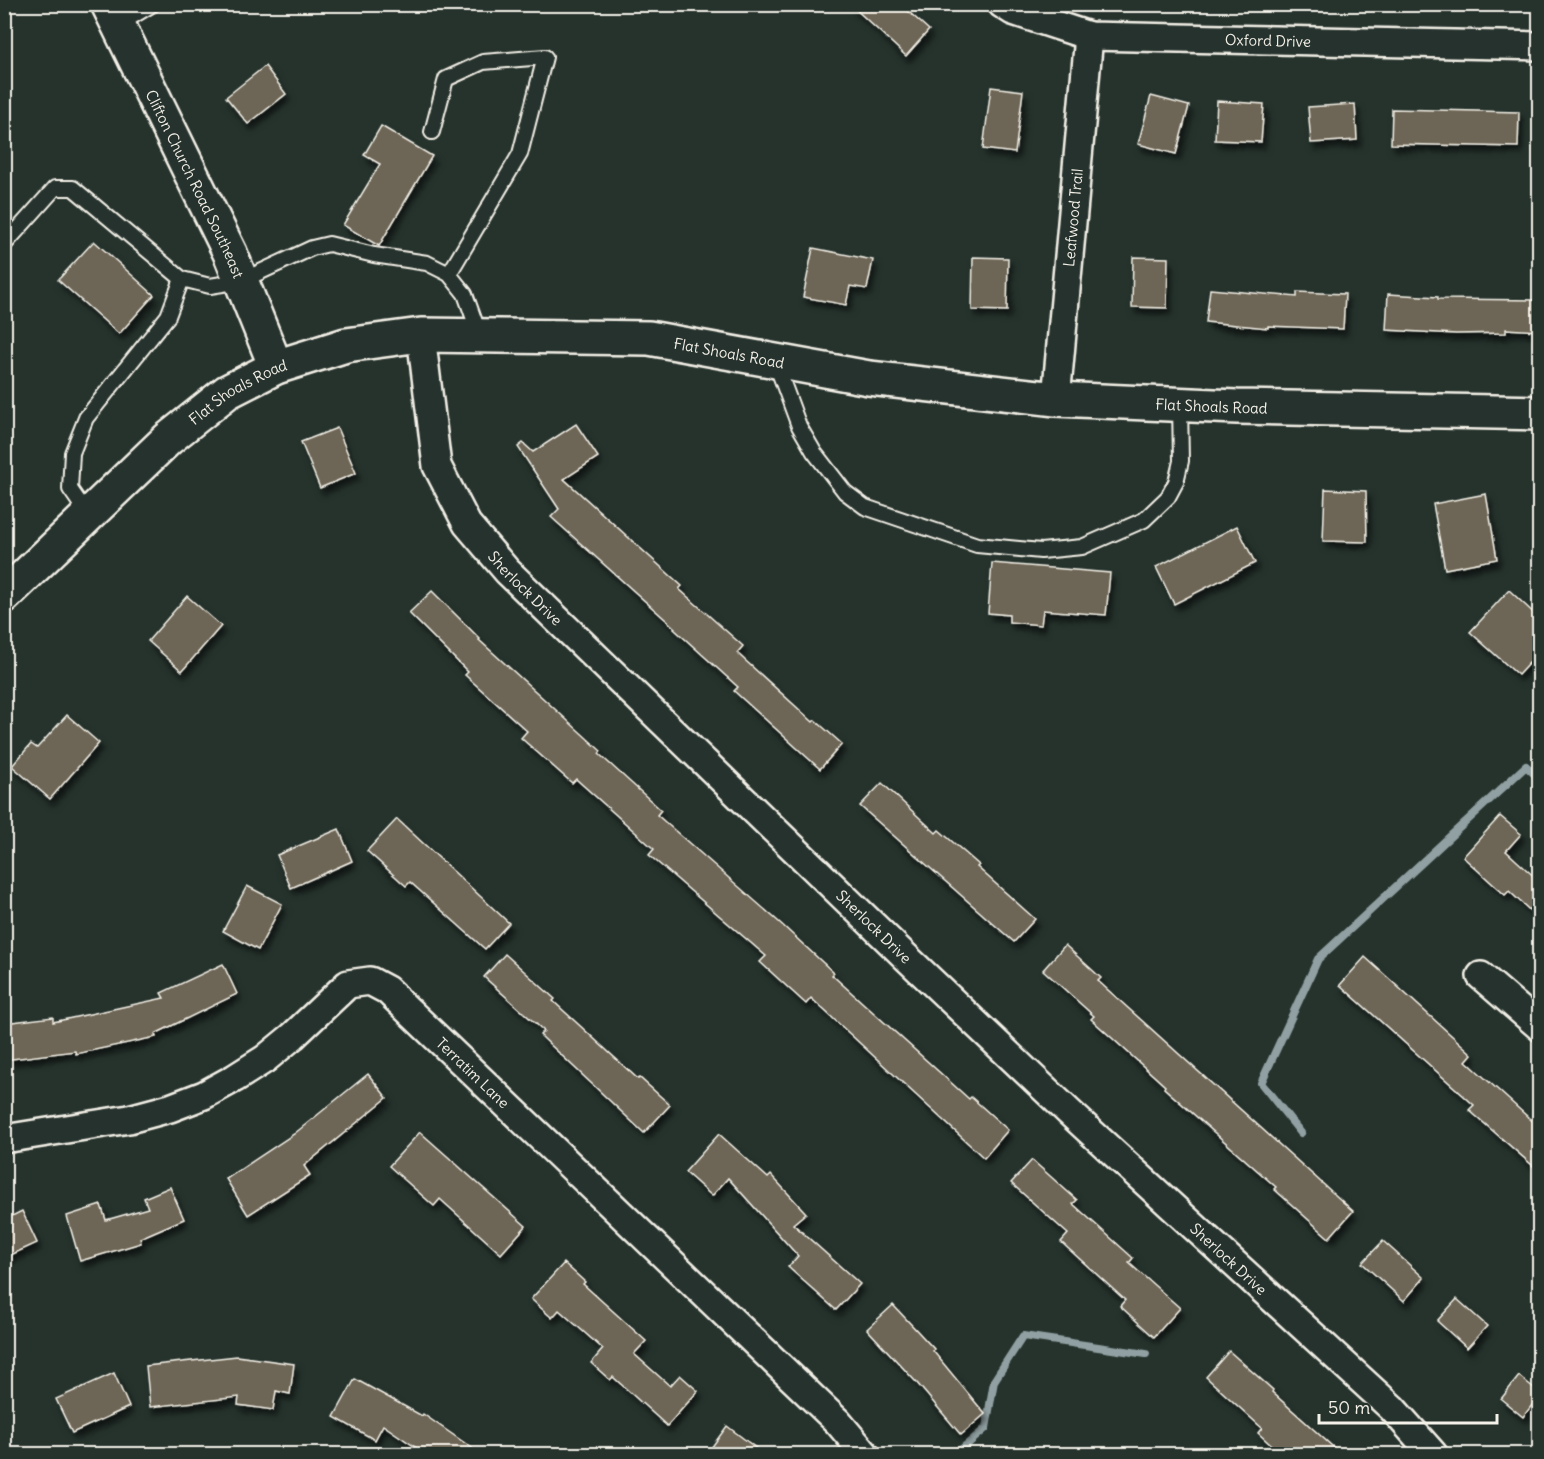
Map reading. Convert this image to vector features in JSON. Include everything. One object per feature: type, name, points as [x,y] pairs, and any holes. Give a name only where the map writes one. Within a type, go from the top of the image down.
[{"type":"main road","name":"Clifton Church Road Southeast","points":[[113,15],[230,253],[276,367]]},
{"type":"main road","name":"Flat Shoals Road","points":[[4,596],[79,502],[227,392],[276,367],[346,345],[420,335],[649,338],[869,378],[1056,399],[1539,413]]},
{"type":"street","name":"Oxford Drive","points":[[1002,4],[1013,11],[1089,36],[1539,46]]},
{"type":"street","name":"Leafwood Trail","points":[[1056,399],[1089,36]]},
{"type":"street","name":"Sherlock Drive","points":[[420,335],[437,466],[467,524],[507,571],[1069,1112],[1392,1408],[1433,1455]]},
{"type":"street","points":[[1481,976],[1539,1027]]},
{"type":"street","name":"Terratim Lane","points":[[4,1139],[129,1119],[170,1108],[204,1095],[265,1059],[348,984],[370,981],[387,990],[830,1414],[865,1455]]},
{"type":"lane","points":[[113,15],[153,4]]},
{"type":"lane","points":[[432,132],[446,79],[483,62],[545,57],[520,154],[449,274]]},
{"type":"lane","points":[[4,245],[55,188],[73,188],[182,279],[210,286],[241,281],[312,248],[329,244],[374,255],[427,263],[449,274],[465,294],[480,336]]},
{"type":"lane","points":[[79,502],[72,453],[86,418],[168,316],[182,279]]},
{"type":"lane","points":[[774,360],[799,426],[814,452],[845,492],[865,507],[977,545],[1041,551],[1082,547],[1144,520],[1168,497],[1176,482],[1181,461],[1180,404]]},
{"type":"building","points":[[850,4],[900,4],[929,30],[906,56]]},
{"type":"building","points":[[265,66],[286,94],[248,124],[226,97]]},
{"type":"building","points":[[991,87],[1023,91],[1015,153],[983,149]]},
{"type":"building","points":[[1151,96],[1189,106],[1176,154],[1138,144]]},
{"type":"building","points":[[1217,101],[1264,104],[1261,142],[1215,140]]},
{"type":"building","points":[[1355,104],[1357,140],[1311,143],[1308,107]]},
{"type":"building","points":[[1392,109],[1519,112],[1518,147],[1391,144]]},
{"type":"building","points":[[381,126],[432,156],[379,246],[343,225],[380,164],[364,155]]},
{"type":"building","points":[[94,241],[154,295],[119,334],[58,280]]},
{"type":"building","points":[[813,248],[873,260],[867,289],[850,286],[846,305],[803,297]]},
{"type":"building","points":[[973,257],[1008,258],[1007,311],[972,310]]},
{"type":"building","points":[[1133,257],[1168,258],[1167,308],[1132,307]]},
{"type":"building","points":[[1210,289],[1297,297],[1297,292],[1345,294],[1343,329],[1268,326],[1268,328],[1206,322]]},
{"type":"building","points":[[1388,294],[1438,297],[1438,299],[1539,300],[1539,331],[1506,329],[1506,333],[1456,334],[1386,330]]},
{"type":"building","points":[[576,424],[598,457],[564,479],[682,586],[679,589],[743,646],[737,653],[813,722],[815,720],[842,744],[820,769],[734,691],[738,687],[551,517],[559,509],[518,447],[523,443],[533,452]]},
{"type":"building","points":[[337,428],[356,473],[320,488],[301,442]]},
{"type":"building","points":[[1325,489],[1366,491],[1367,542],[1323,541]]},
{"type":"building","points":[[1486,494],[1497,559],[1445,569],[1433,504]]},
{"type":"building","points":[[1237,526],[1255,563],[1174,604],[1156,567]]},
{"type":"building","points":[[992,563],[1110,573],[1106,615],[1043,610],[1041,625],[1009,622],[1009,615],[988,613]]},
{"type":"building","points":[[1509,590],[1539,618],[1539,652],[1518,675],[1470,632]]},
{"type":"building","points":[[432,591],[479,640],[601,751],[599,754],[661,810],[657,815],[779,922],[834,973],[832,975],[969,1099],[971,1097],[1008,1130],[984,1158],[811,998],[806,1004],[760,962],[766,956],[649,855],[654,849],[576,779],[572,783],[521,738],[527,731],[465,675],[468,672],[409,613]]},
{"type":"building","points":[[187,596],[221,626],[182,671],[148,641]]},
{"type":"building","points":[[67,715],[99,743],[50,799],[12,766],[31,744],[37,748]]},
{"type":"building","points":[[882,783],[936,833],[939,830],[979,865],[977,867],[1035,919],[1014,942],[860,806]]},
{"type":"building","points":[[1500,816],[1521,834],[1506,851],[1539,881],[1539,919],[1509,891],[1505,895],[1463,857]]},
{"type":"building","points":[[397,819],[509,923],[485,949],[410,882],[406,886],[367,851]]},
{"type":"building","points":[[339,829],[352,861],[291,888],[277,855]]},
{"type":"building","points":[[247,886],[282,904],[258,950],[223,931]]},
{"type":"building","points":[[1065,945],[1101,978],[1098,981],[1353,1211],[1329,1238],[1274,1189],[1276,1187],[1164,1088],[1165,1086],[1091,1019],[1094,1016],[1043,970]]},
{"type":"building","points":[[505,954],[638,1079],[640,1078],[670,1105],[644,1133],[540,1035],[544,1031],[484,977]]},
{"type":"building","points":[[1365,957],[1472,1054],[1466,1061],[1539,1127],[1539,1171],[1469,1110],[1474,1105],[1340,985]]},
{"type":"building","points":[[223,964],[237,994],[155,1034],[156,1037],[76,1054],[75,1051],[4,1060],[4,1023],[53,1017],[53,1022],[164,998],[161,993]]},
{"type":"building","points":[[368,1074],[387,1098],[304,1166],[310,1175],[248,1215],[226,1179],[294,1134]]},
{"type":"building","points":[[420,1132],[526,1226],[501,1254],[440,1199],[434,1206],[389,1166]]},
{"type":"building","points":[[719,1134],[768,1178],[771,1175],[806,1213],[793,1224],[860,1284],[836,1310],[788,1267],[798,1256],[728,1178],[712,1196],[685,1172]]},
{"type":"building","points":[[1032,1160],[1077,1200],[1073,1204],[1133,1258],[1129,1263],[1180,1308],[1154,1337],[1120,1306],[1125,1300],[1061,1242],[1068,1234],[1011,1183]]},
{"type":"building","points":[[170,1187],[184,1219],[140,1238],[141,1243],[80,1261],[67,1216],[101,1205],[106,1220],[148,1208],[144,1198]]},
{"type":"building","points":[[22,1211],[37,1243],[4,1258],[4,1220]]},
{"type":"building","points":[[1383,1241],[1424,1278],[1404,1301],[1362,1263]]},
{"type":"building","points":[[564,1263],[585,1282],[583,1284],[646,1341],[634,1354],[670,1386],[680,1375],[698,1391],[667,1426],[613,1377],[610,1380],[591,1363],[603,1349],[559,1310],[552,1318],[531,1299]]},
{"type":"building","points":[[1457,1299],[1487,1326],[1467,1348],[1437,1321]]},
{"type":"building","points":[[893,1305],[934,1349],[933,1351],[985,1414],[961,1435],[867,1329]]},
{"type":"building","points":[[1229,1351],[1342,1455],[1282,1455],[1258,1433],[1262,1428],[1206,1377]]},
{"type":"building","points":[[237,1356],[294,1364],[290,1394],[276,1391],[273,1410],[238,1405],[239,1397],[150,1407],[146,1366]]},
{"type":"building","points":[[114,1373],[129,1407],[72,1433],[56,1399]]},
{"type":"building","points":[[1519,1376],[1539,1392],[1539,1396],[1523,1417],[1501,1399]]},
{"type":"building","points":[[355,1379],[422,1416],[423,1414],[482,1455],[427,1455],[383,1425],[375,1440],[334,1417]]},
{"type":"building","points":[[727,1426],[765,1455],[706,1455]]},
{"type":"waterway","points":[[1301,1133],[1261,1083],[1318,959],[1526,766],[1540,779]]},
{"type":"waterway","points":[[956,1454],[986,1428],[994,1381],[1023,1336],[1146,1354]]}]
